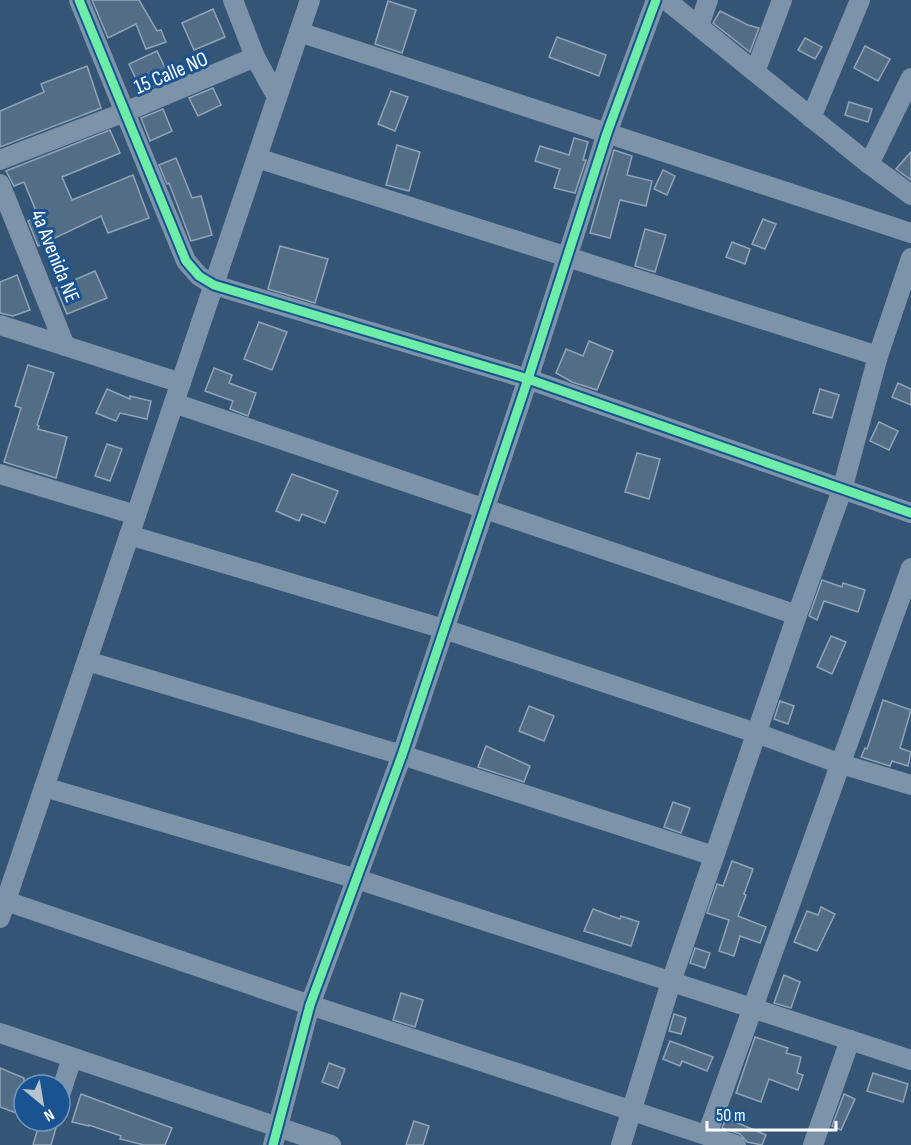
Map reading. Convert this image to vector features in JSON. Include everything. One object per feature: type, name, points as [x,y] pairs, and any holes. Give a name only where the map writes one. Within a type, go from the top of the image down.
[{"type":"street","points":[[79,0],[186,261],[199,276],[214,285],[528,379],[911,513]]},
{"type":"street","points":[[233,0],[255,57],[277,97]]},
{"type":"street","points":[[310,0],[87,662],[2,906],[736,1145]]},
{"type":"street","points":[[275,1136],[310,1005],[402,755],[528,379],[607,133],[656,0]]},
{"type":"street","points":[[666,0],[811,118],[911,195]]},
{"type":"street","points":[[699,26],[708,0]]},
{"type":"street","points":[[755,72],[782,0]]},
{"type":"street","points":[[811,118],[860,0]]},
{"type":"street","points":[[299,32],[911,233]]},
{"type":"street","name":"15 Calle NO","points":[[0,160],[125,112],[255,57]]},
{"type":"street","points":[[869,164],[911,78]]},
{"type":"street","points":[[257,158],[878,356]]},
{"type":"street","name":"4a Avenida NE","points":[[0,184],[65,346]]},
{"type":"street","points":[[621,1145],[671,982],[842,490],[878,356],[911,258]]},
{"type":"street","points":[[0,325],[181,383]]},
{"type":"street","points":[[174,403],[797,615]]},
{"type":"street","points":[[0,474],[136,515]]},
{"type":"street","points":[[129,535],[444,629],[756,733],[841,764],[911,785]]},
{"type":"street","points":[[707,1135],[911,568]]},
{"type":"street","points":[[87,662],[402,755],[714,856]]},
{"type":"street","points":[[44,787],[357,879],[911,1060]]},
{"type":"street","points":[[0,1033],[72,1058],[275,1136],[331,1145]]},
{"type":"street","points":[[813,1145],[850,1040]]},
{"type":"street","points":[[67,1073],[72,1058]]},
{"type":"building","points":[[92,0],[139,0],[157,31],[161,30],[166,42],[146,49],[136,24],[108,38]]},
{"type":"building","points":[[388,1],[416,10],[402,53],[375,44]]},
{"type":"building","points":[[213,9],[225,37],[194,50],[182,23]]},
{"type":"building","points":[[720,11],[759,28],[750,52],[713,23]]},
{"type":"building","points":[[557,37],[606,55],[599,76],[549,57]]},
{"type":"building","points":[[805,38],[822,47],[815,59],[798,50]]},
{"type":"building","points":[[865,46],[890,59],[878,81],[854,68]]},
{"type":"building","points":[[157,51],[170,78],[142,92],[129,64]]},
{"type":"building","points":[[87,66],[101,108],[0,147],[0,111],[44,92],[41,84]]},
{"type":"building","points":[[213,88],[221,105],[198,116],[189,98]]},
{"type":"building","points":[[391,91],[408,97],[395,131],[378,124]]},
{"type":"building","points":[[849,102],[872,109],[868,122],[845,115]]},
{"type":"building","points":[[163,109],[172,131],[150,141],[141,118]]},
{"type":"building","points":[[110,130],[120,153],[62,177],[72,200],[133,175],[149,218],[108,233],[101,216],[38,246],[28,221],[38,216],[24,182],[14,186],[6,171]]},
{"type":"building","points":[[574,138],[588,142],[583,160],[586,160],[575,193],[554,188],[560,169],[535,161],[540,146],[569,155]]},
{"type":"building","points":[[397,145],[420,152],[409,191],[386,185]]},
{"type":"building","points":[[614,150],[632,156],[627,175],[652,181],[646,206],[620,200],[610,238],[590,233]]},
{"type":"building","points":[[911,152],[911,180],[896,169]]},
{"type":"building","points":[[176,158],[192,198],[201,196],[212,235],[191,241],[169,183],[167,184],[159,165]]},
{"type":"building","points":[[663,170],[675,176],[667,195],[654,189]]},
{"type":"building","points":[[763,219],[776,224],[765,249],[752,244]]},
{"type":"building","points":[[645,229],[666,235],[655,272],[635,266]]},
{"type":"building","points":[[732,242],[750,249],[745,264],[726,257]]},
{"type":"building","points":[[280,246],[328,259],[315,303],[268,289]]},
{"type":"building","points":[[95,271],[107,298],[67,314],[56,288]]},
{"type":"building","points":[[17,275],[30,310],[13,316],[0,313],[0,282]]},
{"type":"building","points":[[259,322],[287,332],[272,370],[244,359]]},
{"type":"building","points":[[589,341],[613,351],[597,390],[572,382],[556,373],[566,349],[583,356]]},
{"type":"building","points":[[28,365],[54,373],[37,425],[38,429],[67,437],[56,478],[4,462],[21,408],[15,406]]},
{"type":"building","points":[[214,368],[232,375],[229,383],[256,393],[248,416],[230,409],[233,401],[205,391]]},
{"type":"building","points":[[898,383],[911,389],[911,405],[892,397]]},
{"type":"building","points":[[107,389],[130,399],[130,396],[151,401],[147,419],[120,413],[116,421],[96,413]]},
{"type":"building","points":[[820,389],[839,395],[832,418],[813,413]]},
{"type":"building","points":[[879,422],[898,431],[889,450],[870,441]]},
{"type":"building","points":[[107,444],[122,449],[110,481],[95,476]]},
{"type":"building","points":[[637,453],[660,459],[649,499],[625,492]]},
{"type":"building","points":[[292,474],[338,491],[325,523],[302,514],[299,521],[276,511]]},
{"type":"building","points":[[822,580],[842,587],[843,583],[865,590],[858,612],[824,601],[817,620],[809,616]]},
{"type":"building","points":[[831,636],[846,642],[832,674],[817,667]]},
{"type":"building","points":[[883,700],[911,710],[900,748],[911,752],[908,766],[892,761],[890,766],[861,757],[865,748],[867,749]]},
{"type":"building","points":[[780,701],[794,706],[788,724],[774,719]]},
{"type":"building","points":[[529,706],[554,716],[544,741],[519,731]]},
{"type":"building","points":[[486,746],[530,766],[524,782],[478,767]]},
{"type":"building","points":[[673,802],[690,808],[681,833],[664,827]]},
{"type":"building","points":[[732,861],[753,869],[738,916],[766,927],[760,943],[740,936],[734,956],[719,951],[729,920],[707,913],[717,884],[723,886]]},
{"type":"building","points":[[821,907],[835,914],[817,951],[794,942],[807,911],[818,915]]},
{"type":"building","points":[[593,909],[620,919],[621,916],[639,922],[631,946],[584,931]]},
{"type":"building","points":[[695,948],[710,953],[705,968],[690,963]]},
{"type":"building","points":[[784,975],[800,982],[791,1008],[774,1003]]},
{"type":"building","points":[[401,993],[423,1000],[415,1027],[393,1020]]},
{"type":"building","points":[[674,1014],[686,1018],[681,1034],[669,1031]]},
{"type":"building","points":[[755,1037],[788,1048],[786,1053],[801,1057],[797,1073],[803,1075],[798,1090],[769,1079],[761,1102],[736,1093]]},
{"type":"building","points":[[670,1041],[713,1057],[707,1071],[682,1061],[680,1066],[663,1059]]},
{"type":"building","points":[[329,1063],[345,1069],[338,1088],[322,1082]]},
{"type":"building","points":[[0,1068],[12,1073],[12,1112],[0,1107]]},
{"type":"building","points":[[873,1073],[908,1084],[903,1102],[867,1091]]},
{"type":"building","points":[[81,1094],[172,1128],[165,1145],[144,1145],[120,1139],[121,1136],[89,1125],[72,1122]]},
{"type":"building","points":[[844,1094],[855,1099],[841,1130],[832,1126]]},
{"type":"building","points":[[726,1118],[766,1135],[762,1145],[747,1142],[740,1134],[722,1128]]},
{"type":"building","points":[[414,1121],[429,1126],[423,1145],[406,1145]]},
{"type":"building","points":[[36,1133],[54,1133],[51,1145],[33,1145]]},
{"type":"cycle path","points":[[79,0],[186,261],[199,276],[214,285],[528,379],[911,513]]},
{"type":"cycle path","points":[[273,1145],[310,1005],[402,755],[528,379],[607,133],[656,0]]}]
